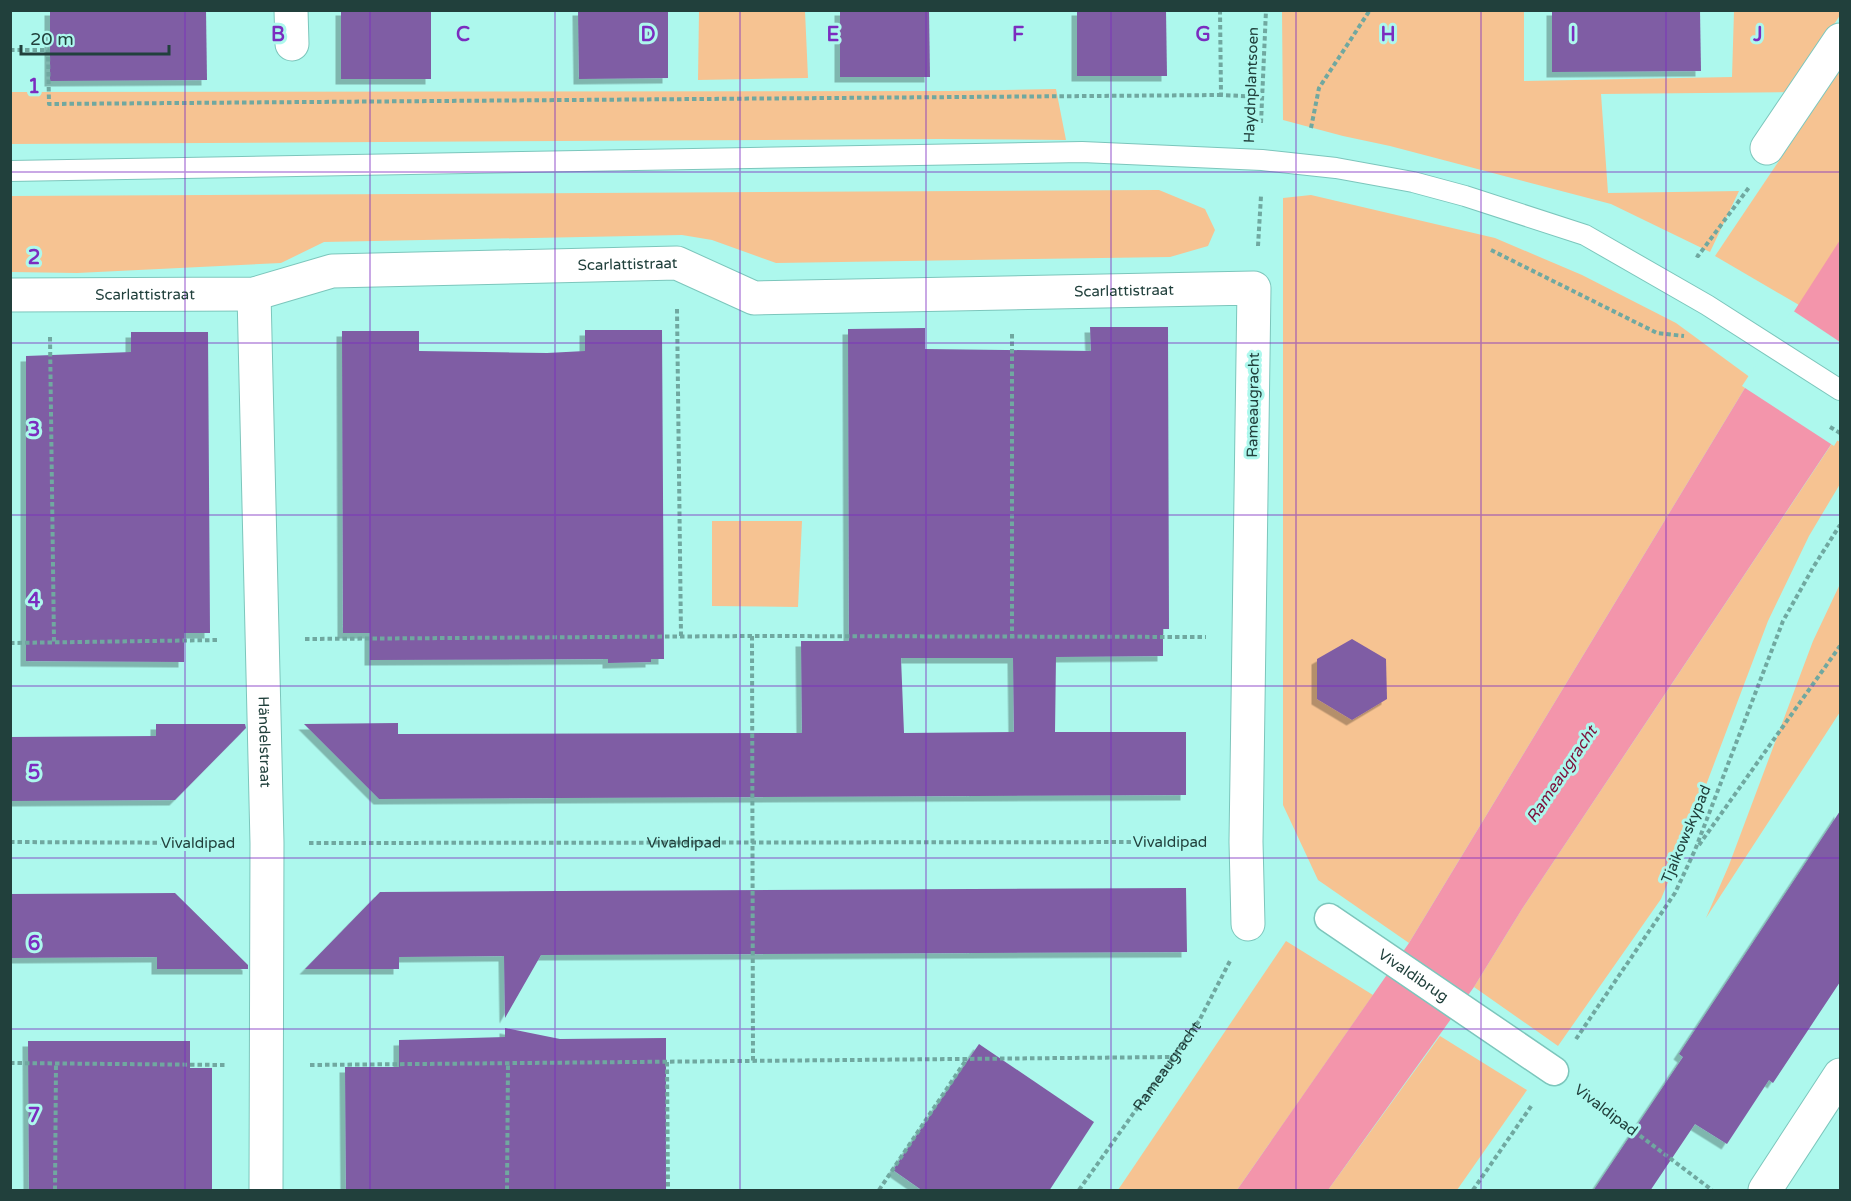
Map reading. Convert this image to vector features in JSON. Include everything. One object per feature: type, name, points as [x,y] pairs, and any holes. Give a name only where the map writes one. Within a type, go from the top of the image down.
[{"type":"street","points":[[291,10],[291,44]]},
{"type":"street","points":[[1767,148],[1840,40]]},
{"type":"street","name":"Scarlattistraat","points":[[10,295],[254,294],[332,271],[677,263],[754,298],[1254,288]]},
{"type":"street","name":"Rameaugracht","points":[[1248,924],[1246,842],[1254,288]]},
{"type":"street","name":"Händelstraat","points":[[254,294],[267,843],[266,1191]]},
{"type":"street","name":"Vivaldibrug","points":[[1329,918],[1554,1071]]},
{"type":"street","points":[[1765,1191],[1840,1075]]},
{"type":"lane","points":[[10,171],[1082,152],[1262,160],[1336,168],[1413,182],[1465,196],[1585,235],[1707,305],[1840,390]]},
{"type":"path","points":[[1220,10],[1221,95]]},
{"type":"path","name":"Haydnplantsoen","points":[[1262,160],[1266,10]]},
{"type":"path","points":[[1310,132],[1319,88],[1370,10]]},
{"type":"path","points":[[10,50],[48,50],[49,104],[1221,95],[1262,98]]},
{"type":"path","points":[[1254,288],[1262,160]]},
{"type":"path","points":[[1491,250],[1657,333],[1682,335]]},
{"type":"path","points":[[677,263],[681,636]]},
{"type":"path","points":[[1012,293],[1012,636]]},
{"type":"path","points":[[50,295],[54,642]]},
{"type":"path","name":"Tjaikowskypad","points":[[1473,1191],[1675,893],[1695,850],[1783,621],[1840,525]]},
{"type":"path","points":[[10,643],[681,636],[1249,637]]},
{"type":"path","points":[[752,636],[753,1061]]},
{"type":"path","points":[[1695,850],[1840,646]]},
{"type":"path","name":"Vivaldipad","points":[[10,842],[1246,842]]},
{"type":"path","name":"Rameaugracht","points":[[1079,1191],[1199,1021],[1248,924]]},
{"type":"path","points":[[10,1063],[267,1066],[1173,1057]]},
{"type":"path","points":[[879,1191],[966,1059]]},
{"type":"path","points":[[667,1062],[668,1191]]},
{"type":"path","points":[[507,1191],[508,1063]]},
{"type":"path","points":[[55,1191],[56,1064]]},
{"type":"path","name":"Vivaldipad","points":[[1554,1071],[1712,1191]]},
{"type":"shaded area","points":[[1840,10],[1840,15],[1792,92],[1601,94],[1608,193],[1739,191],[1710,252],[1611,204],[1283,120],[1282,11],[1524,11],[1524,81],[1732,77],[1734,11]]},
{"type":"shaded area","points":[[699,11],[805,11],[808,78],[698,80]]},
{"type":"shaded area","points":[[1840,70],[1840,243],[1799,305],[1715,256]]},
{"type":"shaded area","points":[[1056,89],[1066,140],[11,144],[11,92]]},
{"type":"shaded area","points":[[1159,190],[1205,209],[1215,230],[1208,246],[1170,257],[776,263],[712,240],[682,235],[324,242],[281,263],[77,273],[11,272],[11,196]]},
{"type":"shaded area","points":[[1311,195],[1495,238],[1582,275],[1676,323],[1751,378],[1409,943],[1318,880],[1283,805],[1283,198]]},
{"type":"shaded area","points":[[1835,439],[1840,442],[1840,484],[1809,536],[1768,621],[1661,899],[1558,1046],[1474,987],[1522,909]]},
{"type":"shaded area","points":[[712,521],[802,521],[798,607],[712,606]]},
{"type":"shaded area","points":[[1840,584],[1840,712],[1706,918],[1729,865],[1813,641]]},
{"type":"shaded area","points":[[1286,941],[1373,995],[1237,1190],[1118,1190]]},
{"type":"shaded area","points":[[1440,1036],[1527,1090],[1457,1190],[1328,1190]]},
{"type":"water","points":[[1840,240],[1840,431],[1522,909],[1474,987],[1328,1190],[1237,1190],[1409,943],[1751,378]]},
{"type":"pier","points":[[1792,310],[1840,342],[1840,436],[1834,446],[1742,386]]},
{"type":"building","points":[[50,10],[206,10],[207,80],[50,81]]},
{"type":"building","points":[[341,10],[431,10],[431,79],[341,79]]},
{"type":"building","points":[[578,10],[668,10],[668,78],[579,79]]},
{"type":"building","points":[[840,10],[929,10],[930,77],[840,77]]},
{"type":"building","points":[[1077,10],[1166,10],[1167,76],[1077,76]]},
{"type":"building","points":[[1552,10],[1700,10],[1701,71],[1552,72]]},
{"type":"building","points":[[1090,327],[1168,327],[1169,629],[1163,629],[1163,656],[1056,657],[1055,732],[1186,732],[1186,795],[379,799],[304,724],[398,723],[398,734],[802,733],[801,641],[849,641],[848,329],[925,328],[925,349],[1091,351]],"holes":[[[901,658],[1013,658],[1014,732],[904,733]]]},
{"type":"building","points":[[585,330],[662,330],[664,659],[651,659],[651,662],[608,663],[608,659],[370,660],[370,633],[343,633],[342,331],[419,331],[419,351],[547,353],[585,351]]},
{"type":"building","points":[[131,332],[208,332],[210,633],[184,633],[184,662],[26,661],[26,356],[131,352]]},
{"type":"building","points":[[1352,639],[1386,659],[1387,699],[1352,720],[1317,699],[1317,659]]},
{"type":"building","points":[[156,724],[245,724],[246,728],[175,800],[10,801],[10,737],[156,736]]},
{"type":"building","points":[[1840,811],[1840,982],[1773,1083],[1769,1080],[1727,1144],[1695,1124],[1650,1191],[1593,1191],[1683,1057],[1679,1054]]},
{"type":"building","points":[[1186,888],[1187,952],[541,955],[505,1018],[504,956],[399,957],[399,969],[305,969],[380,892]]},
{"type":"building","points":[[175,893],[248,965],[248,969],[157,969],[157,957],[10,958],[10,894]]},
{"type":"building","points":[[505,1028],[560,1039],[666,1038],[666,1191],[346,1191],[345,1067],[399,1067],[399,1040],[505,1037]]},
{"type":"building","points":[[28,1041],[190,1041],[190,1068],[212,1068],[212,1191],[29,1191]]},
{"type":"building","points":[[979,1044],[1094,1122],[1049,1191],[923,1191],[893,1170]]}]
